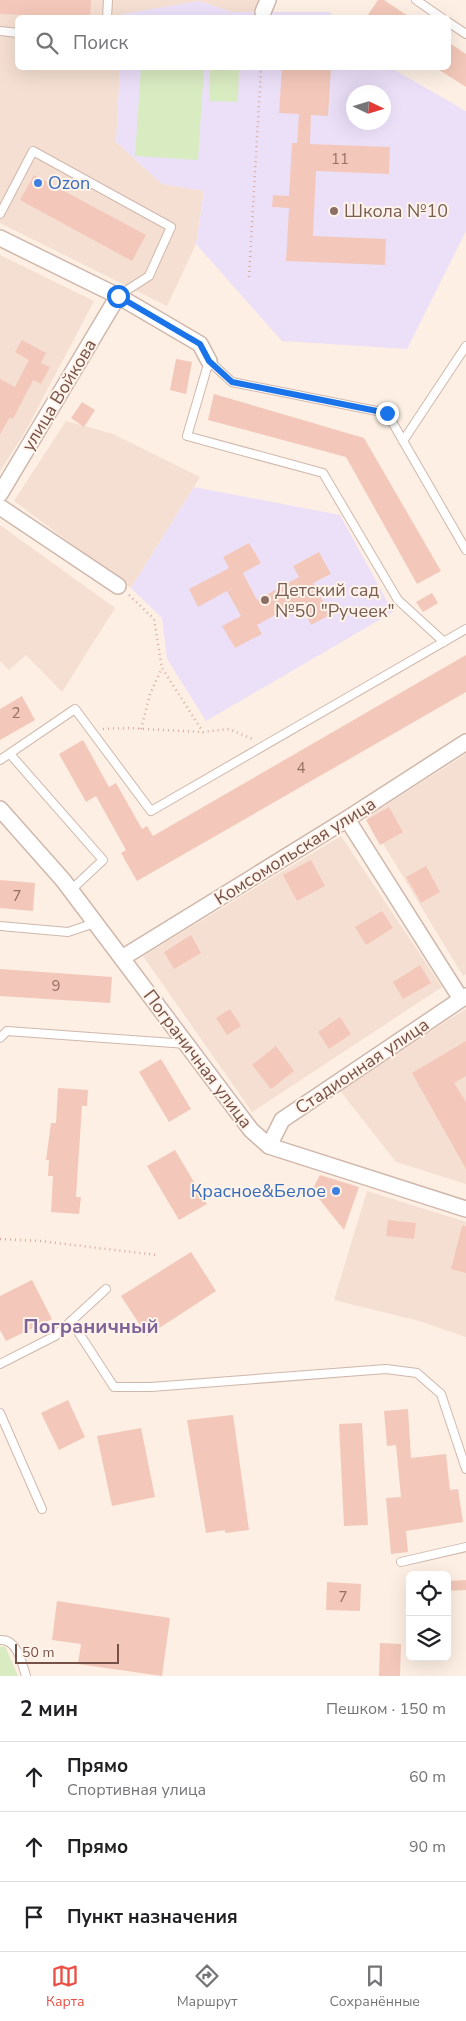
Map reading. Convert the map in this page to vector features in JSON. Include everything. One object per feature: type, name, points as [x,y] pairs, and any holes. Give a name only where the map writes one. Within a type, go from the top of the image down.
[{"type":"street","points":[[0,238],[118,296],[200,344],[209,361]]},
{"type":"street","name":"улица Войкова","points":[[0,494],[118,296]]},
{"type":"street","points":[[0,507],[118,586]]},
{"type":"street","name":"Комсомольская улица","points":[[122,958],[347,819],[466,742]]},
{"type":"street","name":"Пограничная улица","points":[[0,809],[71,890],[251,1130],[269,1146],[466,1209]]},
{"type":"street","points":[[347,819],[464,997]]},
{"type":"street","name":"Стадионная улица","points":[[269,1146],[282,1120],[464,997]]},
{"type":"lane","points":[[107,15],[108,0]]},
{"type":"lane","points":[[416,0],[438,15]]},
{"type":"lane","points":[[451,24],[466,34]]},
{"type":"lane","points":[[0,31],[15,32]]},
{"type":"lane","points":[[0,214],[33,151],[170,227],[149,276],[118,296]]},
{"type":"lane","points":[[403,441],[466,346]]},
{"type":"lane","points":[[444,642],[398,600],[324,473],[187,436],[209,361],[232,382],[387,413],[466,550]]},
{"type":"lane","points":[[0,760],[75,709],[151,811],[466,629]]},
{"type":"lane","points":[[10,754],[104,860],[71,890]]},
{"type":"lane","points":[[0,926],[68,932],[95,922]]},
{"type":"lane","points":[[0,1038],[7,1031],[188,1044]]},
{"type":"lane","points":[[0,1364],[55,1336],[106,1289]]},
{"type":"lane","points":[[71,1321],[114,1387],[151,1387],[386,1369],[417,1373],[441,1394],[466,1469]]},
{"type":"lane","points":[[0,1413],[42,1509]]},
{"type":"lane","points":[[401,1562],[466,1547]]},
{"type":"lane","points":[[0,1640],[4,1639],[15,1646],[26,1676]]},
{"type":"path","points":[[249,277],[261,70]]},
{"type":"path","points":[[118,586],[154,620],[162,668],[203,732]]},
{"type":"path","points":[[141,729],[150,694],[162,668]]},
{"type":"path","points":[[91,730],[141,729],[203,732],[229,729],[265,745]]},
{"type":"path","points":[[0,1239],[40,1241],[157,1255]]},
{"type":"shaded area","points":[[0,0],[260,0],[253,12],[232,12],[199,1],[122,15],[15,15],[15,70],[120,70],[116,142],[162,184],[204,191],[196,244],[167,306],[0,223]]},
{"type":"shaded area","points":[[199,1],[232,12],[330,12],[331,15],[122,15]]},
{"type":"shaded area","name":"Школа №10","points":[[120,70],[394,70],[466,111],[466,231],[407,349],[282,341],[196,244],[204,191],[162,184],[116,142]]},
{"type":"shaded area","points":[[0,255],[94,301],[25,432],[0,471]]},
{"type":"shaded area","points":[[66,421],[113,434],[200,477],[131,588],[14,501]]},
{"type":"shaded area","name":"Детский сад №50 \"Ручеек\"","points":[[194,487],[340,515],[393,612],[206,721],[167,659],[162,618],[131,588]]},
{"type":"shaded area","points":[[0,525],[115,608],[62,692],[26,655],[9,670],[0,661]]},
{"type":"shaded area","points":[[466,754],[466,974],[463,976],[367,817]]},
{"type":"shaded area","points":[[341,836],[442,987],[252,1112],[143,956]]},
{"type":"shaded area","points":[[466,1009],[466,1184],[396,1162],[338,1088]]},
{"type":"shaded area","points":[[367,1191],[466,1222],[466,1337],[419,1321],[334,1300]]},
{"type":"green space","points":[[141,70],[204,70],[198,160],[135,156]]},
{"type":"green space","points":[[210,70],[239,70],[238,102],[209,101]]},
{"type":"green space","points":[[5,1646],[18,1676],[0,1676],[0,1647]]},
{"type":"building","points":[[0,0],[91,0],[90,15],[0,14]]},
{"type":"building","points":[[378,0],[384,0],[406,15],[368,15]]},
{"type":"building","points":[[451,44],[466,54],[466,87],[439,70],[451,70]]},
{"type":"building","points":[[282,70],[331,70],[328,116],[311,115],[310,144],[390,147],[389,174],[316,171],[313,236],[386,239],[385,265],[286,261],[289,208],[272,207],[273,195],[289,196],[292,143],[297,143],[299,114],[279,113]]},
{"type":"building","points":[[34,175],[146,235],[132,261],[20,200]]},
{"type":"building","points":[[22,340],[46,353],[41,363],[50,367],[41,384],[33,380],[13,419],[10,417],[0,434],[0,379],[15,387],[29,360],[15,352]]},
{"type":"building","points":[[176,359],[192,362],[186,394],[170,390]]},
{"type":"building","points":[[214,394],[364,438],[441,571],[417,584],[346,457],[208,420]]},
{"type":"building","points":[[82,402],[95,410],[84,427],[71,418]]},
{"type":"building","points":[[249,543],[261,563],[243,573],[257,600],[299,577],[293,566],[319,552],[331,574],[313,583],[330,615],[311,625],[299,602],[257,625],[262,634],[235,648],[222,626],[241,616],[227,591],[198,607],[189,589],[229,568],[223,557]]},
{"type":"building","points":[[432,593],[438,603],[423,612],[416,602]]},
{"type":"building","points":[[466,655],[466,692],[137,881],[121,853],[126,850],[96,796],[86,802],[59,754],[83,740],[109,787],[116,783],[142,829],[147,826],[153,836]]},
{"type":"building","points":[[22,696],[35,720],[0,740],[0,709]]},
{"type":"building","points":[[389,807],[403,832],[380,845],[366,820]]},
{"type":"building","points":[[311,860],[325,886],[297,901],[283,875]]},
{"type":"building","points":[[426,866],[440,892],[421,903],[406,877]]},
{"type":"building","points":[[0,880],[35,883],[33,911],[0,908]]},
{"type":"building","points":[[382,911],[393,928],[366,945],[355,927]]},
{"type":"building","points":[[191,935],[201,953],[174,969],[164,952]]},
{"type":"building","points":[[420,965],[431,983],[403,999],[393,982]]},
{"type":"building","points":[[0,969],[112,977],[110,1003],[0,996]]},
{"type":"building","points":[[230,1009],[241,1026],[227,1035],[216,1018]]},
{"type":"building","points":[[340,1017],[351,1034],[329,1049],[318,1032]]},
{"type":"building","points":[[466,1041],[466,1076],[454,1083],[466,1102],[466,1169],[412,1073]]},
{"type":"building","points":[[276,1046],[294,1071],[271,1089],[252,1065]]},
{"type":"building","points":[[161,1059],[191,1109],[169,1122],[139,1072]]},
{"type":"building","points":[[58,1088],[88,1090],[87,1106],[82,1106],[76,1197],[81,1197],[79,1214],[51,1212],[53,1176],[48,1176],[49,1160],[46,1160],[51,1123],[56,1123]]},
{"type":"building","points":[[175,1150],[207,1204],[179,1220],[147,1166]]},
{"type":"building","points":[[320,1175],[359,1187],[344,1230],[312,1190]]},
{"type":"building","points":[[388,1220],[416,1223],[414,1239],[386,1236]]},
{"type":"building","points":[[462,1226],[466,1226],[466,1273],[451,1269]]},
{"type":"building","points":[[191,1252],[216,1291],[147,1336],[121,1296]]},
{"type":"building","points":[[32,1280],[52,1319],[6,1341],[0,1330],[0,1296]]},
{"type":"building","points":[[68,1400],[85,1437],[59,1450],[41,1413]]},
{"type":"building","points":[[408,1409],[411,1458],[446,1454],[450,1490],[458,1489],[463,1522],[406,1531],[408,1552],[391,1554],[386,1498],[401,1497],[396,1445],[387,1446],[384,1411]]},
{"type":"building","points":[[233,1415],[249,1530],[225,1533],[225,1530],[206,1533],[187,1420]]},
{"type":"building","points":[[362,1423],[368,1525],[344,1526],[339,1424]]},
{"type":"building","points":[[141,1428],[155,1497],[112,1506],[97,1436]]},
{"type":"building","points":[[466,1580],[466,1590],[451,1591],[451,1581]]},
{"type":"building","points":[[327,1582],[361,1584],[360,1611],[326,1610]]},
{"type":"building","points":[[57,1601],[170,1618],[162,1676],[78,1664],[81,1644],[52,1640]]},
{"type":"building","points":[[380,1643],[401,1644],[400,1676],[379,1676]]},
{"type":"place","name":"Ozon","points":[[38,183]]},
{"type":"place","name":"Школа №10","points":[[334,211]]},
{"type":"place","name":"Детский сад №50 \"Ручеек\"","points":[[265,600]]},
{"type":"place","name":"Красное&Белое","points":[[336,1191]]},
{"type":"district","name":"Пограничный","points":[[91,1326]]},
{"type":"route","points":[[118,296],[200,344],[209,361],[232,382],[387,413]]}]
